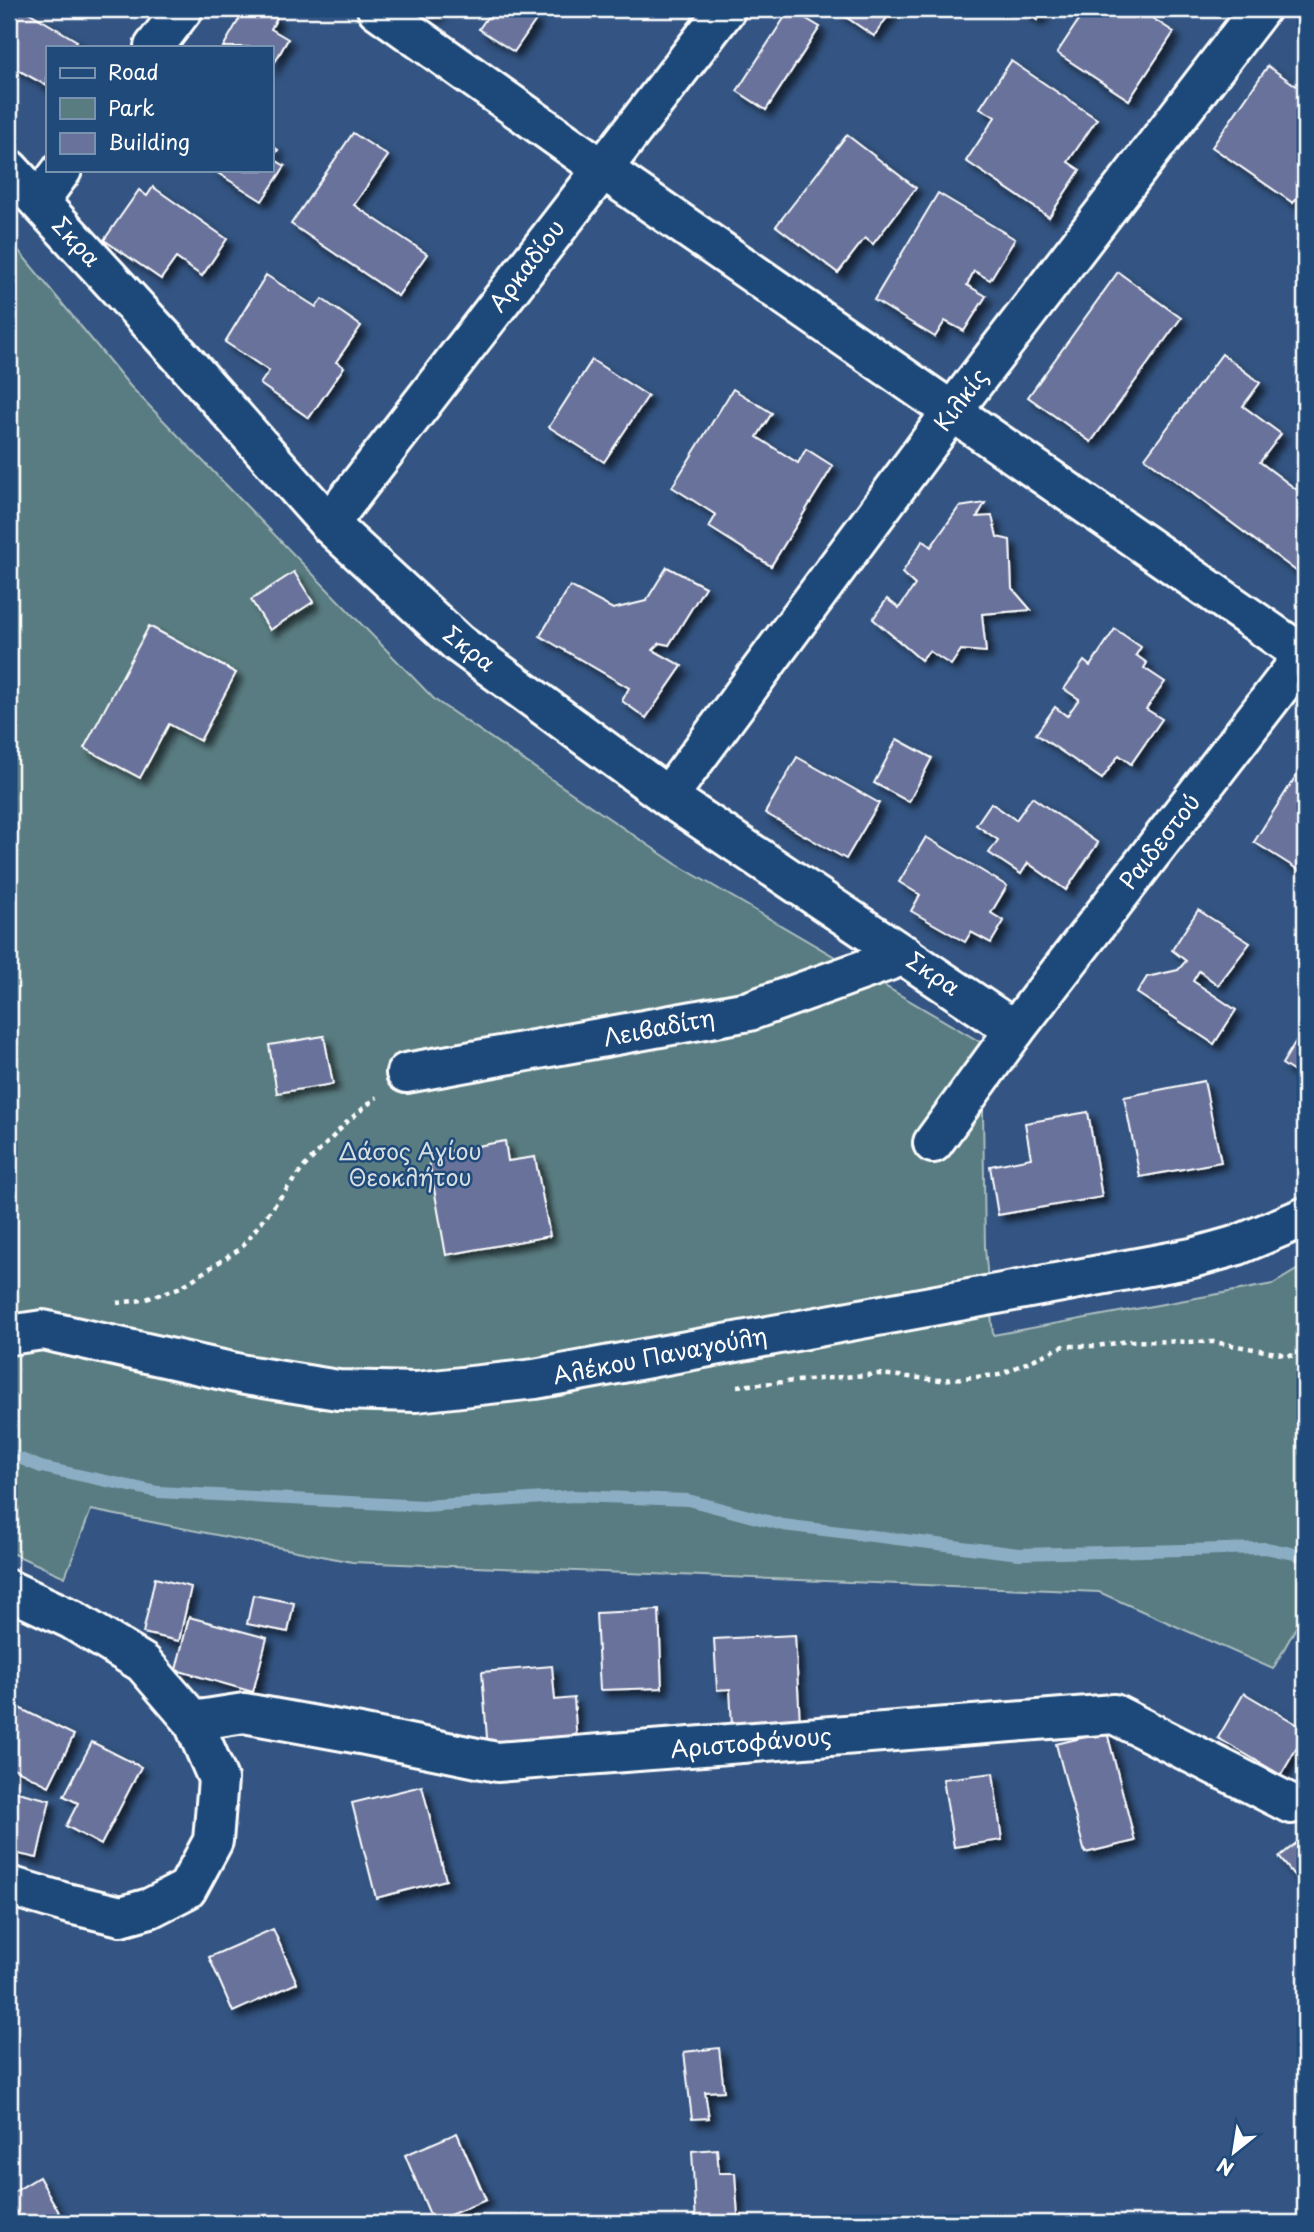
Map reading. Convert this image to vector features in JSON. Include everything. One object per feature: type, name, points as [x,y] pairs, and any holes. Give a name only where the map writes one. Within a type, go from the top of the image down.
[{"type":"street","points":[[155,46],[183,9]]},
{"type":"street","points":[[377,9],[601,168],[1305,655]]},
{"type":"street","name":"Αρκαδίου","points":[[329,524],[726,9]]},
{"type":"street","name":"Κιλκίς","points":[[669,795],[953,410],[1260,9]]},
{"type":"street","name":"Σκρα","points":[[9,169],[166,340],[329,524],[458,643],[671,799],[1015,1030]]},
{"type":"street","points":[[39,201],[61,172]]},
{"type":"street","name":"Ραιδεστού","points":[[933,1143],[1015,1030],[1305,655]]},
{"type":"street","name":"Λειβαδίτη","points":[[406,1073],[749,1011],[905,955]]},
{"type":"street","name":"Αλέκου Παναγούλη","points":[[9,1335],[43,1330],[245,1375],[338,1390],[416,1392],[535,1379],[1192,1258],[1238,1245],[1305,1217]]},
{"type":"street","points":[[9,1590],[71,1619],[143,1664],[193,1721],[218,1779],[213,1841],[187,1889],[150,1908],[121,1916],[9,1886]]},
{"type":"street","name":"Αριστοφάνους","points":[[193,1721],[244,1713],[497,1762],[1114,1714],[1291,1804]]},
{"type":"path","points":[[116,1303],[143,1300],[181,1287],[241,1248],[348,1121],[406,1073]]},
{"type":"path","points":[[728,1386],[878,1374],[940,1380],[999,1375],[1064,1346],[1097,1346],[1128,1341],[1214,1342],[1305,1358]]},
{"type":"green space","name":"Δάσος Αγίου Θεοκλήτου","points":[[9,239],[130,386],[435,700],[676,864],[982,1043],[985,1248],[993,1335],[1273,1284],[1305,1265],[1305,1611],[1273,1669],[1099,1592],[352,1562],[91,1510],[65,1577],[9,1552]]},
{"type":"building","points":[[9,9],[23,9],[77,41],[74,46],[46,46],[46,85],[9,65]]},
{"type":"building","points":[[245,9],[261,9],[277,18],[271,29],[288,39],[273,65],[273,46],[224,46]]},
{"type":"building","points":[[421,9],[440,9],[434,17]]},
{"type":"building","points":[[493,9],[520,9],[536,20],[514,52],[479,29]]},
{"type":"building","points":[[790,9],[820,27],[766,110],[737,91]]},
{"type":"building","points":[[834,9],[893,9],[874,36]]},
{"type":"building","points":[[1021,9],[1044,9],[1037,20]]},
{"type":"building","points":[[1086,9],[1138,9],[1174,32],[1129,100],[1057,53]]},
{"type":"building","points":[[1011,61],[1097,119],[1068,162],[1080,170],[1049,217],[966,161],[995,117],[980,108]]},
{"type":"building","points":[[1268,66],[1305,92],[1305,184],[1293,203],[1212,147]]},
{"type":"building","points":[[353,133],[388,156],[354,205],[427,254],[398,296],[291,224]]},
{"type":"building","points":[[847,135],[916,188],[873,244],[865,238],[838,273],[776,226]]},
{"type":"building","points":[[273,159],[285,166],[262,201],[216,172],[273,172]]},
{"type":"building","points":[[153,187],[227,239],[202,276],[176,258],[161,279],[104,240],[139,190],[147,196]]},
{"type":"building","points":[[938,193],[1015,239],[990,280],[974,271],[967,285],[986,296],[964,331],[945,321],[935,337],[874,300]]},
{"type":"building","points":[[1118,272],[1181,318],[1091,442],[1028,397]]},
{"type":"building","points":[[266,275],[316,307],[322,299],[361,326],[336,362],[344,367],[309,418],[260,384],[269,371],[225,342]]},
{"type":"building","points":[[1222,354],[1260,383],[1243,406],[1281,434],[1260,462],[1305,496],[1305,568],[1300,574],[1145,458]]},
{"type":"building","points":[[592,360],[648,396],[604,462],[549,427]]},
{"type":"building","points":[[733,389],[772,413],[757,437],[798,463],[806,449],[833,466],[771,566],[709,527],[716,515],[672,487]]},
{"type":"building","points":[[985,503],[977,517],[992,516],[997,537],[1010,540],[1012,588],[1031,610],[982,614],[986,652],[961,650],[951,665],[929,651],[921,660],[873,619],[887,599],[899,608],[915,585],[902,573],[923,540],[931,547],[959,507]]},
{"type":"building","points":[[667,567],[705,587],[669,645],[660,643],[653,650],[682,666],[646,718],[622,701],[629,688],[540,636],[570,586],[613,609],[646,601]]},
{"type":"building","points":[[294,572],[313,602],[270,630],[251,600]]},
{"type":"building","points":[[149,626],[236,673],[200,741],[169,724],[140,778],[84,748]]},
{"type":"building","points":[[1115,629],[1141,647],[1136,655],[1147,663],[1144,668],[1165,682],[1146,709],[1162,719],[1131,764],[1119,755],[1102,779],[1036,734],[1055,707],[1067,716],[1079,699],[1064,689],[1084,661],[1090,666]]},
{"type":"building","points":[[897,739],[932,758],[909,802],[874,783]]},
{"type":"building","points":[[797,757],[879,803],[846,859],[765,813]]},
{"type":"building","points":[[1301,768],[1305,771],[1305,874],[1254,842]]},
{"type":"building","points":[[1032,797],[1098,843],[1066,890],[1028,863],[1021,874],[989,853],[998,840],[976,825],[991,803],[1016,820]]},
{"type":"building","points":[[926,837],[1007,886],[991,913],[1004,921],[991,943],[971,932],[965,942],[911,911],[920,895],[899,882]]},
{"type":"building","points":[[1198,910],[1250,943],[1218,985],[1199,971],[1193,981],[1236,1010],[1214,1044],[1137,993],[1147,977],[1178,970],[1186,961],[1172,950]]},
{"type":"building","points":[[1305,1026],[1305,1079],[1282,1064]]},
{"type":"building","points":[[324,1036],[333,1084],[277,1093],[269,1045]]},
{"type":"building","points":[[1204,1081],[1221,1162],[1140,1177],[1124,1097]]},
{"type":"building","points":[[1088,1112],[1102,1197],[998,1215],[990,1166],[1031,1158],[1025,1123]]},
{"type":"building","points":[[505,1141],[508,1161],[535,1157],[550,1236],[446,1255],[428,1155]]},
{"type":"building","points":[[155,1578],[191,1587],[179,1641],[143,1633]]},
{"type":"building","points":[[253,1595],[294,1603],[288,1632],[247,1624]]},
{"type":"building","points":[[659,1610],[662,1688],[600,1690],[596,1613]]},
{"type":"building","points":[[189,1617],[267,1638],[253,1692],[176,1670]]},
{"type":"building","points":[[795,1635],[800,1723],[732,1727],[730,1689],[717,1690],[714,1639]]},
{"type":"building","points":[[552,1666],[555,1700],[574,1698],[577,1745],[488,1751],[482,1672]]},
{"type":"building","points":[[1244,1693],[1305,1729],[1305,1734],[1281,1775],[1218,1738]]},
{"type":"building","points":[[9,1703],[74,1735],[49,1786],[9,1766]]},
{"type":"building","points":[[1107,1732],[1135,1841],[1085,1853],[1056,1744]]},
{"type":"building","points":[[92,1742],[141,1767],[101,1845],[66,1826],[78,1803],[64,1796]]},
{"type":"building","points":[[993,1773],[1002,1840],[954,1847],[943,1779]]},
{"type":"building","points":[[422,1786],[446,1880],[376,1898],[352,1803]]},
{"type":"building","points":[[9,1790],[50,1800],[37,1858],[9,1852]]},
{"type":"building","points":[[1305,1836],[1305,1872],[1297,1879],[1279,1857]]},
{"type":"building","points":[[273,1929],[297,1983],[233,2012],[209,1957]]},
{"type":"building","points":[[719,2048],[724,2091],[705,2092],[709,2118],[692,2119],[684,2052]]},
{"type":"building","points":[[457,2133],[486,2200],[433,2222],[405,2155]]},
{"type":"building","points":[[717,2149],[719,2173],[735,2173],[738,2216],[722,2217],[722,2223],[696,2223],[692,2151]]},
{"type":"building","points":[[39,2177],[65,2223],[9,2223],[9,2195]]},
{"type":"waterway","points":[[9,1454],[41,1467],[158,1492],[424,1506],[573,1496],[688,1500],[783,1525],[1019,1554],[1266,1548],[1305,1556]]}]
